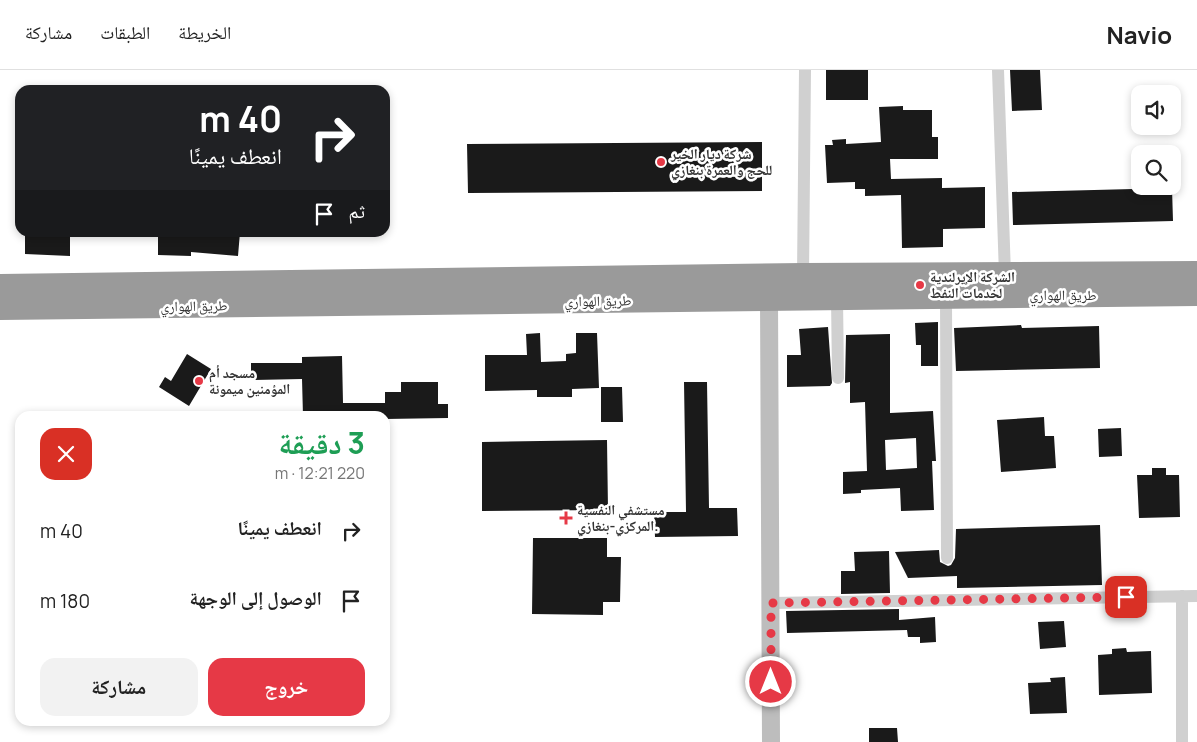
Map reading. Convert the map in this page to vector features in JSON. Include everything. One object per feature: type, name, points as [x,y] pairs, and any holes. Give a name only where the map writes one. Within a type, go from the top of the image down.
[{"type":"highway","name":"طريق الهواري","points":[[0,286],[803,275],[1197,273]]},
{"type":"highway","name":"طريق الهواري","points":[[0,308],[1197,294]]},
{"type":"street","points":[[803,275],[805,70]]},
{"type":"street","points":[[998,70],[1005,275]]},
{"type":"street","points":[[946,296],[947,558]]},
{"type":"street","points":[[837,297],[838,378]]},
{"type":"street","points":[[769,298],[771,742]]},
{"type":"street","points":[[1182,596],[1182,742]]},
{"type":"street","points":[[771,603],[1197,596]]},
{"type":"building","points":[[826,70],[868,70],[868,100],[826,100]]},
{"type":"building","points":[[1010,70],[1040,70],[1042,110],[1012,111]]},
{"type":"building","points":[[903,106],[903,110],[932,110],[932,137],[938,137],[938,159],[890,159],[891,179],[942,178],[942,188],[985,187],[985,228],[943,229],[943,247],[902,248],[901,195],[865,196],[865,189],[855,189],[855,182],[827,183],[825,145],[833,145],[832,140],[846,139],[846,144],[881,142],[879,107]]},
{"type":"building","points":[[762,142],[762,191],[468,193],[467,144]]},
{"type":"building","points":[[1131,189],[1131,195],[1172,195],[1173,221],[1013,225],[1012,192]]},
{"type":"building","points":[[25,237],[70,237],[70,256],[25,254]]},
{"type":"building","points":[[158,237],[240,237],[238,256],[191,252],[191,256],[158,255]]},
{"type":"building","points":[[938,322],[938,366],[921,366],[921,345],[916,345],[915,323]]},
{"type":"building","points":[[1021,325],[1022,328],[1099,326],[1100,368],[956,371],[954,328]]},
{"type":"building","points":[[828,327],[832,383],[830,386],[787,387],[787,355],[801,355],[799,329]]},
{"type":"building","points":[[540,333],[541,362],[566,361],[566,354],[576,353],[576,333],[597,333],[599,388],[572,389],[572,397],[537,397],[537,390],[485,391],[485,355],[527,355],[526,334]]},
{"type":"building","points":[[890,334],[890,413],[933,411],[936,461],[932,461],[934,510],[901,511],[900,488],[861,490],[861,493],[843,494],[843,472],[867,471],[865,402],[850,403],[850,382],[845,383],[846,335]],"holes":[[[916,438],[917,468],[886,470],[885,440]]]},
{"type":"building","points":[[187,354],[211,369],[189,406],[159,387],[165,377],[171,381]]},
{"type":"building","points":[[342,356],[343,403],[385,403],[385,392],[401,392],[401,382],[438,382],[438,404],[448,404],[448,418],[390,419],[390,411],[303,411],[302,379],[251,380],[251,363],[302,363],[302,357]]},
{"type":"building","points":[[684,382],[707,382],[709,508],[737,508],[738,536],[655,537],[654,512],[686,512]]},
{"type":"building","points":[[601,387],[622,387],[623,422],[601,422]]},
{"type":"building","points":[[1044,417],[1045,436],[1054,436],[1056,468],[1001,472],[997,420]]},
{"type":"building","points":[[1121,428],[1122,456],[1099,457],[1098,429]]},
{"type":"building","points":[[607,440],[608,510],[482,511],[482,442]]},
{"type":"building","points":[[1152,468],[1166,468],[1166,475],[1179,475],[1180,517],[1139,518],[1137,475],[1152,475]]},
{"type":"building","points":[[1100,525],[1102,585],[957,588],[957,576],[908,578],[895,552],[939,550],[940,562],[948,566],[951,565],[955,558],[956,529]]},
{"type":"building","points":[[533,538],[607,538],[607,557],[621,557],[620,602],[603,602],[603,615],[532,614]]},
{"type":"building","points":[[889,551],[890,593],[841,594],[841,571],[855,571],[854,552]]},
{"type":"building","points":[[899,609],[899,620],[935,617],[936,642],[920,643],[920,637],[908,637],[907,630],[787,633],[786,611]]},
{"type":"building","points":[[1064,621],[1066,647],[1040,649],[1038,622]]},
{"type":"building","points":[[1126,648],[1127,652],[1151,651],[1152,693],[1099,695],[1098,655],[1112,654],[1112,649]]},
{"type":"building","points":[[1065,677],[1067,713],[1030,714],[1028,683],[1051,682],[1050,678]]},
{"type":"building","points":[[869,728],[897,728],[898,742],[869,742]]},
{"type":"place","name":"شركة ديار الخير للحج والعمرة بنغازي","points":[[661,162]]},
{"type":"place","name":"الشركة الإيرلندية لخدمات النفط","points":[[920,285]]},
{"type":"place","name":"مسجد أم المؤمنين ميمونة","points":[[199,381]]},
{"type":"place","name":"مستشفي النفسية المركزي-بنغازي.","points":[[566,518]]},
{"type":"route","points":[[771,682],[771,603],[1126,597]]}]
